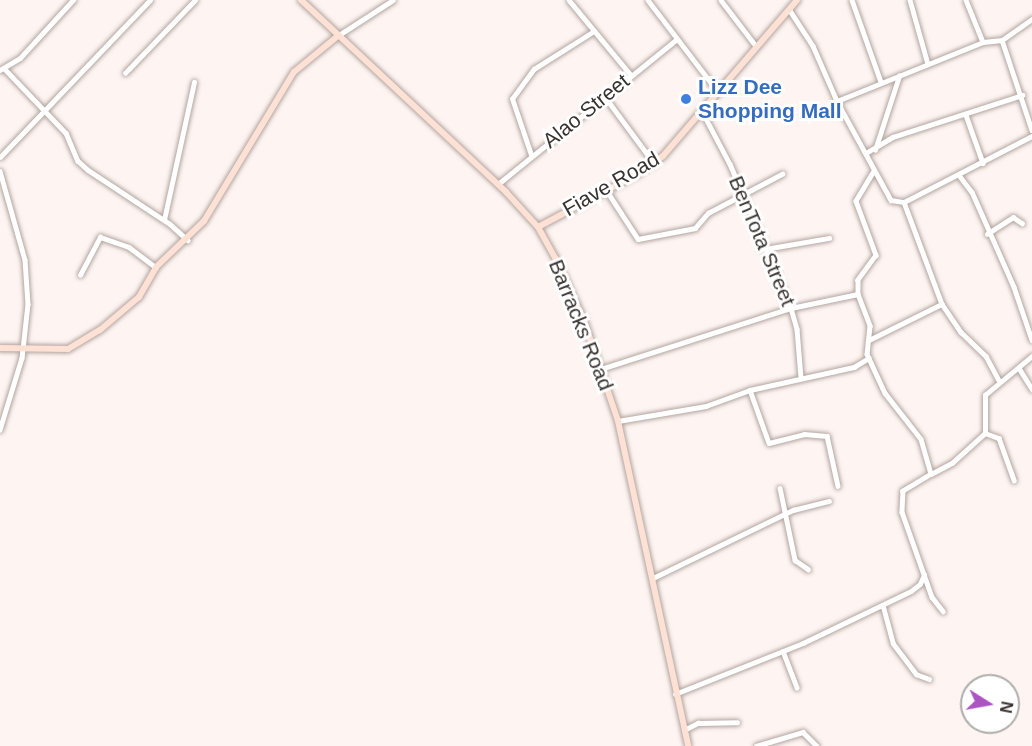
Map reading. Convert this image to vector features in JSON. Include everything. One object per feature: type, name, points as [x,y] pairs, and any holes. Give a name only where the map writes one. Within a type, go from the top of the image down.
[{"type":"street","points":[[74,0],[20,58],[2,69],[44,108],[66,133],[78,161],[164,220],[188,240]]},
{"type":"street","points":[[0,157],[44,108],[150,0]]},
{"type":"street","points":[[125,73],[195,0]]},
{"type":"street","name":"Barracks Road","points":[[301,0],[498,184],[538,227],[568,283],[618,421],[688,746]]},
{"type":"street","points":[[0,348],[55,351],[82,342],[139,297],[156,267],[188,240],[238,170],[288,80],[339,35],[393,0]]},
{"type":"street","points":[[569,0],[631,75]]},
{"type":"street","points":[[648,0],[676,40],[718,92]]},
{"type":"street","points":[[721,0],[756,46]]},
{"type":"street","name":"Fiave Road","points":[[538,227],[607,191],[654,163],[702,111],[796,0]]},
{"type":"street","points":[[852,0],[881,82]]},
{"type":"street","points":[[910,0],[928,64]]},
{"type":"street","points":[[966,0],[983,42]]},
{"type":"street","points":[[789,9],[813,46],[837,101],[866,153],[886,196],[895,202],[904,202],[983,163],[1007,146],[1032,136]]},
{"type":"street","points":[[837,101],[983,42],[1002,40],[1032,19]]},
{"type":"street","points":[[531,155],[512,99],[534,69],[594,31]]},
{"type":"street","name":"Alao Street","points":[[498,184],[676,40]]},
{"type":"street","points":[[1002,40],[1032,130]]},
{"type":"street","points":[[875,150],[899,76]]},
{"type":"street","points":[[164,220],[194,82]]},
{"type":"street","points":[[866,153],[875,150],[893,137],[1022,95]]},
{"type":"street","points":[[606,98],[654,163]]},
{"type":"street","name":"BenTota Street","points":[[702,111],[744,197],[791,308],[797,329],[801,378]]},
{"type":"street","points":[[966,115],[983,163]]},
{"type":"street","points":[[0,171],[25,260],[28,304],[22,351],[0,429]]},
{"type":"street","points":[[874,171],[856,201],[876,255],[860,273],[858,294],[870,326],[869,358],[885,393],[921,438],[931,474]]},
{"type":"street","points":[[607,191],[638,239],[695,228],[708,213],[744,197],[782,174]]},
{"type":"street","points":[[959,175],[972,192],[987,234],[1014,287],[1032,340]]},
{"type":"street","points":[[904,202],[942,304],[961,332],[986,356],[999,380]]},
{"type":"street","points":[[987,234],[1013,217],[1022,223]]},
{"type":"street","points":[[80,275],[100,237],[129,247],[156,267]]},
{"type":"street","points":[[765,249],[829,238]]},
{"type":"street","points":[[601,369],[791,308],[858,294]]},
{"type":"street","points":[[869,340],[942,304]]},
{"type":"street","points":[[943,610],[934,602],[902,512],[903,491],[952,463],[985,433],[984,395],[999,380],[1032,356]]},
{"type":"street","points":[[618,421],[706,406],[750,390],[854,367],[869,358]]},
{"type":"street","points":[[1018,368],[1032,389]]},
{"type":"street","points":[[750,390],[769,443],[804,434],[827,436],[838,486]]},
{"type":"street","points":[[985,433],[999,438],[1014,480]]},
{"type":"street","points":[[780,488],[783,516],[795,560],[808,569]]},
{"type":"street","points":[[653,578],[783,516],[829,501]]},
{"type":"street","points":[[675,694],[783,651],[883,604],[917,587],[924,575]]},
{"type":"street","points":[[883,604],[893,643],[916,674],[929,679]]},
{"type":"street","points":[[783,651],[797,687]]},
{"type":"street","points":[[684,730],[698,723],[737,722]]},
{"type":"street","points":[[756,746],[803,732],[817,746]]},
{"type":"place","name":"Lizz Dee Shopping Mall","points":[[686,99]]}]
